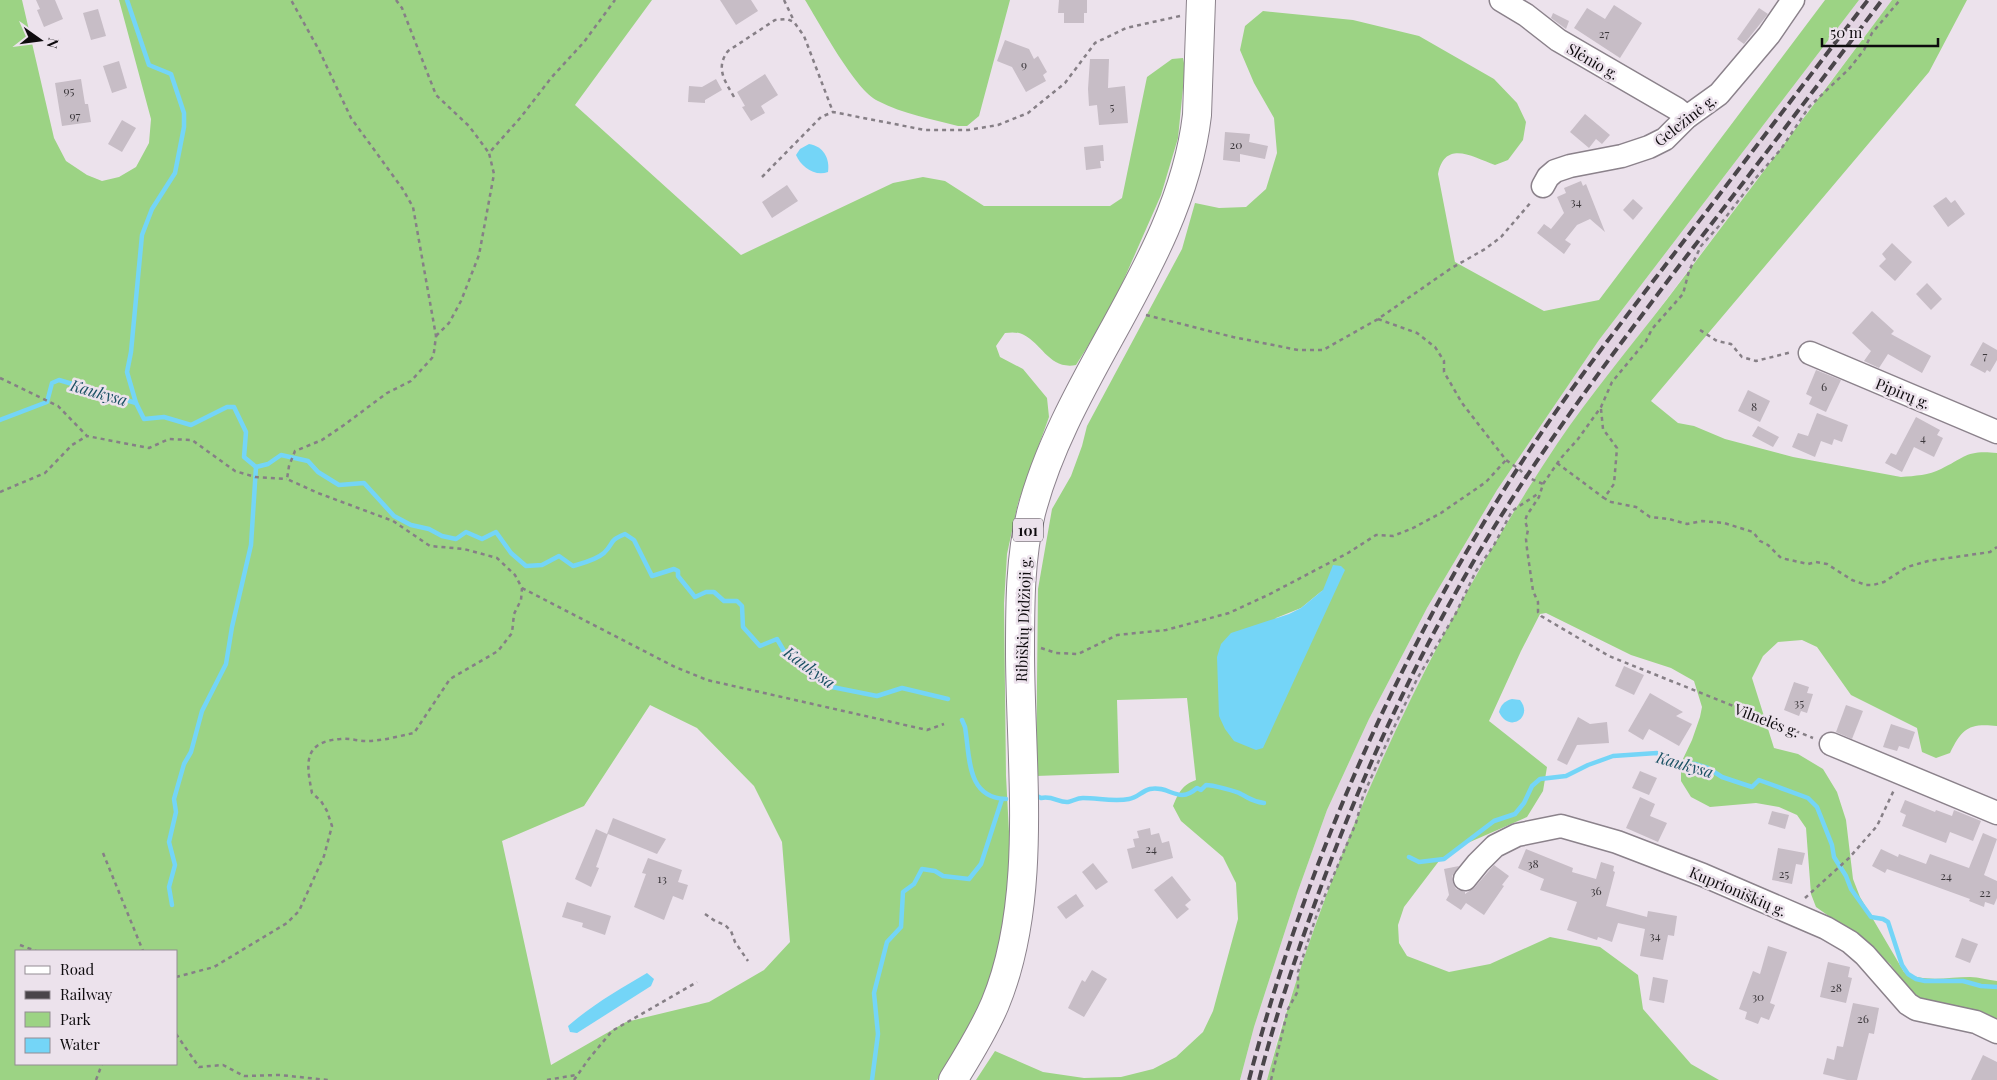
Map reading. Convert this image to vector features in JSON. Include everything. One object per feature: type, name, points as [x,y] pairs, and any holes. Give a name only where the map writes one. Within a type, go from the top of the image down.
[{"type":"main road","name":"Ribiškių Didžioji g.","points":[[953,1080],[983,1029],[995,1004],[1009,962],[1020,905],[1023,822],[1020,644],[1021,582],[1031,515],[1041,479],[1054,445],[1126,307],[1166,224],[1182,184],[1197,115],[1201,8]]},
{"type":"street","name":"Slėnio g.","points":[[1501,0],[1526,15],[1558,40],[1677,109],[1687,117]]},
{"type":"street","name":"Geležinė g.","points":[[1543,186],[1548,177],[1556,171],[1570,166],[1622,156],[1649,147],[1665,138],[1687,117],[1719,94],[1769,35],[1793,0]]},
{"type":"street","name":"Pipirų g.","points":[[1810,353],[1997,432]]},
{"type":"street","points":[[1831,744],[1997,813]]},
{"type":"street","name":"Kuprioniškių g.","points":[[1466,879],[1478,863],[1495,846],[1517,835],[1561,826],[1617,842],[1704,875],[1826,928],[1850,942],[1865,955],[1908,1004],[1916,1009],[1976,1022],[1997,1032]]},
{"type":"path","points":[[287,479],[289,466],[295,451],[322,440],[387,393],[411,381],[432,358],[436,336],[413,207],[402,188],[351,118],[319,50],[291,0]]},
{"type":"path","points":[[396,0],[402,8],[436,95],[469,126],[489,153],[494,174],[480,255],[461,301],[449,322],[436,336]]},
{"type":"path","points":[[489,153],[521,117],[551,78],[584,42],[615,0]]},
{"type":"path","points":[[784,0],[794,22],[804,36],[833,112]]},
{"type":"path","points":[[1271,1080],[1288,1009],[1298,991],[1298,972],[1317,914],[1356,823],[1363,796],[1417,679],[1456,613],[1476,571],[1494,545],[1512,511],[1539,493],[1557,462],[1578,439],[1601,407],[1612,382],[1646,341],[1652,329],[1683,294],[1690,271],[1701,246],[1781,149],[1809,107],[1849,70],[1864,50],[1872,33],[1900,0]]},
{"type":"path","points":[[762,177],[822,117],[833,112],[925,130],[968,130],[998,125],[1028,113],[1065,83],[1095,43],[1126,28],[1180,16],[1201,8]]},
{"type":"path","points":[[734,97],[723,78],[721,70],[721,64],[728,51],[775,20],[787,19],[794,22]]},
{"type":"path","points":[[1126,307],[1171,323],[1298,350],[1323,350],[1378,319],[1450,268],[1486,249],[1501,237],[1543,186]]},
{"type":"path","points":[[1378,319],[1417,334],[1435,348],[1444,360],[1444,372],[1462,403],[1506,460],[1527,477],[1543,484]]},
{"type":"path","points":[[1700,330],[1718,341],[1731,344],[1742,357],[1756,361],[1793,352],[1810,353]]},
{"type":"path","points":[[0,378],[58,406],[86,436],[149,448],[169,440],[192,440],[235,471],[256,477],[287,479],[318,493],[393,521],[430,546],[464,549],[497,558],[515,575],[522,588],[521,600],[514,614],[512,633],[498,651],[450,678],[414,733],[368,741],[339,739],[315,746],[309,753],[310,785],[312,793],[321,800],[327,811],[332,826],[324,856],[298,911],[287,923],[214,967],[178,976]]},
{"type":"path","points":[[1601,407],[1603,429],[1617,448],[1614,484],[1604,498]]},
{"type":"path","points":[[0,492],[44,473],[72,444],[86,436]]},
{"type":"path","points":[[1020,644],[1037,646],[1056,653],[1078,654],[1117,635],[1166,630],[1229,613],[1348,553],[1376,535],[1392,536],[1413,528],[1441,513],[1486,482],[1506,460]]},
{"type":"path","points":[[1557,462],[1611,502],[1636,506],[1650,517],[1669,519],[1687,524],[1702,521],[1724,523],[1753,532],[1760,541],[1768,545],[1781,558],[1808,564],[1816,562],[1827,564],[1852,580],[1866,585],[1884,582],[1908,567],[1928,561],[1990,552],[1997,547]]},
{"type":"path","name":"Vilnelės g.","points":[[1539,493],[1539,497],[1526,515],[1525,521],[1528,530],[1527,549],[1533,591],[1538,602],[1538,612],[1541,616],[1610,656],[1831,744]]},
{"type":"path","points":[[522,588],[675,667],[707,680],[927,730],[944,724]]},
{"type":"path","points":[[1789,912],[1827,880],[1877,826],[1901,773]]},
{"type":"path","points":[[103,853],[142,950]]},
{"type":"path","points":[[705,914],[725,925],[731,931],[735,942],[748,961]]},
{"type":"path","points":[[20,945],[33,950]]},
{"type":"path","points":[[574,1080],[612,1031],[697,982]]},
{"type":"path","points":[[178,1037],[199,1067],[223,1065],[244,1076],[280,1074],[328,1080]]},
{"type":"path","points":[[96,1080],[102,1065]]},
{"type":"path","points":[[547,1080],[576,1075]]},
{"type":"shaded area","points":[[1859,0],[1892,0],[1559,442],[1502,530],[1432,655],[1375,777],[1324,900],[1281,1026],[1267,1080],[1240,1080],[1254,1027],[1298,891],[1327,810],[1369,719],[1427,608],[1497,490],[1599,340]]},
{"type":"green space","points":[[0,0],[22,0],[54,138],[66,161],[87,175],[102,181],[119,177],[136,167],[149,143],[151,119],[119,0],[652,0],[575,105],[741,255],[893,183],[923,177],[945,181],[984,206],[1110,206],[1122,198],[1147,77],[1172,59],[1183,58],[1185,68],[1178,138],[1161,195],[1110,311],[1076,365],[1067,366],[1059,364],[1030,339],[1019,333],[1005,333],[996,346],[1000,357],[1023,369],[1047,398],[1049,417],[1018,503],[1007,554],[1004,603],[1006,776],[1011,869],[1005,928],[994,972],[968,1031],[937,1080],[0,1080]],"holes":[[[650,705],[697,728],[754,786],[782,842],[790,942],[764,970],[709,1002],[626,1022],[551,1065],[502,841],[584,806]]]},
{"type":"green space","points":[[805,0],[1010,0],[979,116],[967,126],[958,126],[907,113],[878,101],[859,84],[849,71]]},
{"type":"green space","points":[[1825,0],[1859,0],[1599,340],[1497,490],[1427,608],[1369,719],[1327,810],[1298,891],[1254,1027],[1240,1080],[976,1080],[995,1051],[1043,1072],[1084,1078],[1121,1077],[1153,1069],[1176,1057],[1203,1032],[1213,1011],[1238,919],[1236,883],[1223,857],[1181,821],[1173,806],[1187,784],[1196,780],[1187,698],[1117,700],[1119,773],[1036,776],[1038,589],[1052,509],[1071,476],[1087,426],[1182,249],[1195,203],[1219,208],[1246,207],[1266,189],[1277,153],[1274,118],[1254,83],[1240,50],[1245,26],[1263,11],[1353,20],[1419,36],[1494,79],[1517,103],[1526,122],[1523,140],[1508,160],[1495,165],[1461,153],[1447,157],[1442,163],[1438,174],[1455,262],[1544,311],[1599,300]],"holes":[[[1323,590],[1219,716],[1276,618],[1301,608]]]},
{"type":"green space","points":[[1892,0],[1967,0],[1929,72],[1651,401],[1678,423],[1694,426],[1725,439],[1793,457],[1901,477],[1932,473],[1967,455],[1987,452],[1997,453],[1997,726],[1987,725],[1967,729],[1958,738],[1950,753],[1936,758],[1922,752],[1917,728],[1851,695],[1817,647],[1802,640],[1778,642],[1763,656],[1752,678],[1774,748],[1798,754],[1823,769],[1837,792],[1846,820],[1853,879],[1860,897],[1904,972],[1936,979],[1977,977],[1997,981],[1997,1024],[1920,1000],[1890,964],[1857,936],[1816,907],[1811,894],[1806,828],[1797,815],[1779,807],[1756,803],[1710,807],[1691,797],[1681,781],[1681,763],[1692,740],[1702,707],[1694,681],[1671,668],[1631,655],[1546,613],[1540,614],[1489,721],[1547,767],[1543,791],[1527,817],[1463,845],[1439,861],[1404,907],[1398,925],[1399,943],[1407,956],[1449,972],[1490,964],[1550,937],[1600,947],[1638,975],[1643,1009],[1691,1064],[1719,1080],[1267,1080],[1292,996],[1320,913],[1352,831],[1386,750],[1466,594],[1510,518],[1570,425]]},
{"type":"water","points":[[809,144],[822,150],[827,158],[828,172],[813,172],[798,159],[796,155],[800,149]]},
{"type":"water","points":[[1333,565],[1341,566],[1345,570],[1263,748],[1256,750],[1234,741],[1225,729],[1219,716],[1217,657],[1221,644],[1231,633],[1289,614],[1301,608],[1323,590]]},
{"type":"water","points":[[1512,699],[1520,700],[1524,706],[1524,712],[1519,721],[1508,722],[1499,712],[1503,704]]},
{"type":"water","points":[[647,973],[654,979],[651,986],[577,1033],[570,1032],[568,1026],[577,1018]]},
{"type":"building","points":[[36,0],[55,0],[63,19],[44,27],[37,10],[40,9]]},
{"type":"building","points":[[720,0],[751,0],[758,11],[736,25]]},
{"type":"building","points":[[1059,0],[1087,0],[1087,13],[1084,13],[1084,23],[1064,23],[1064,13],[1058,13]]},
{"type":"building","points":[[1614,5],[1642,23],[1620,58],[1574,28],[1587,8],[1605,19]]},
{"type":"building","points":[[1759,8],[1768,14],[1744,44],[1737,39]]},
{"type":"building","points":[[98,9],[106,36],[91,40],[83,13]]},
{"type":"building","points":[[1553,13],[1569,21],[1566,29],[1551,18]]},
{"type":"building","points":[[1005,40],[1029,49],[1034,59],[1038,56],[1047,72],[1043,75],[1046,81],[1026,92],[1012,67],[997,61]]},
{"type":"building","points":[[1090,59],[1109,59],[1108,88],[1125,86],[1128,123],[1099,125],[1097,105],[1089,106]]},
{"type":"building","points":[[119,61],[127,88],[112,93],[103,66]]},
{"type":"building","points":[[765,74],[778,95],[761,106],[765,113],[751,121],[742,107],[745,106],[737,92]]},
{"type":"building","points":[[81,79],[85,104],[88,104],[91,122],[62,126],[55,83]]},
{"type":"building","points":[[716,79],[722,90],[705,100],[705,103],[688,102],[689,86],[702,87]]},
{"type":"building","points":[[1585,114],[1610,135],[1602,144],[1596,139],[1589,148],[1570,132]]},
{"type":"building","points":[[122,120],[136,128],[122,152],[108,144]]},
{"type":"building","points":[[1225,132],[1250,134],[1249,142],[1268,146],[1265,159],[1240,154],[1240,162],[1223,160]]},
{"type":"building","points":[[1103,145],[1104,161],[1100,161],[1101,168],[1086,170],[1084,147]]},
{"type":"building","points":[[1581,181],[1583,186],[1586,184],[1605,232],[1590,219],[1577,225],[1565,240],[1571,244],[1564,254],[1537,233],[1544,224],[1551,229],[1564,213],[1557,197],[1566,193],[1564,188]]},
{"type":"building","points":[[787,185],[798,201],[772,218],[762,202]]},
{"type":"building","points":[[1946,197],[1951,203],[1955,200],[1965,214],[1948,227],[1933,206]]},
{"type":"building","points":[[1633,199],[1643,208],[1633,220],[1623,210]]},
{"type":"building","points":[[1892,243],[1912,262],[1895,281],[1879,266],[1886,259],[1882,254]]},
{"type":"building","points":[[1927,283],[1942,299],[1931,310],[1916,294]]},
{"type":"building","points":[[1872,311],[1894,331],[1891,334],[1931,356],[1922,373],[1888,354],[1879,368],[1864,361],[1871,351],[1852,333]]},
{"type":"building","points":[[1983,342],[1997,350],[1997,360],[1990,372],[1987,370],[1985,373],[1970,365]]},
{"type":"building","points":[[1816,370],[1841,380],[1826,412],[1809,404],[1812,397],[1806,394]]},
{"type":"building","points":[[1748,390],[1770,401],[1760,422],[1738,411]]},
{"type":"building","points":[[1817,413],[1848,425],[1842,442],[1834,439],[1832,445],[1821,441],[1815,457],[1792,447],[1798,433],[1808,436]]},
{"type":"building","points":[[1916,417],[1940,430],[1937,435],[1943,438],[1934,457],[1914,447],[1902,472],[1885,463],[1891,453],[1896,455]]},
{"type":"building","points":[[1758,426],[1779,437],[1773,447],[1752,436]]},
{"type":"building","points":[[1624,666],[1644,675],[1634,695],[1615,686]]},
{"type":"building","points":[[1794,682],[1809,687],[1807,693],[1813,694],[1807,713],[1801,711],[1799,716],[1784,710]]},
{"type":"building","points":[[1650,693],[1683,712],[1676,716],[1692,724],[1679,746],[1649,729],[1643,740],[1628,731]]},
{"type":"building","points":[[1846,705],[1863,711],[1852,739],[1836,732]]},
{"type":"building","points":[[1578,717],[1590,724],[1607,722],[1609,743],[1577,745],[1567,765],[1557,760]]},
{"type":"building","points":[[1891,724],[1915,732],[1909,749],[1899,746],[1897,751],[1883,747]]},
{"type":"building","points":[[1640,771],[1657,778],[1649,795],[1632,788]]},
{"type":"building","points":[[1640,797],[1655,804],[1650,816],[1667,823],[1658,842],[1626,828]]},
{"type":"building","points":[[1905,800],[1935,812],[1936,810],[1952,816],[1954,810],[1981,821],[1973,841],[1950,832],[1946,843],[1902,826],[1906,815],[1900,812]]},
{"type":"building","points":[[1772,811],[1789,815],[1785,829],[1768,824]]},
{"type":"building","points":[[613,818],[666,839],[657,854],[608,834],[596,867],[599,868],[591,887],[575,879],[596,829],[607,834]]},
{"type":"building","points":[[1150,828],[1151,835],[1159,833],[1162,843],[1169,841],[1173,858],[1132,869],[1127,849],[1135,847],[1133,839],[1139,838],[1137,831]]},
{"type":"building","points":[[1983,833],[1997,839],[1984,875],[1997,881],[1997,898],[1994,905],[1985,902],[1984,907],[1969,901],[1970,899],[1887,869],[1885,873],[1872,866],[1881,849],[1898,857],[1899,854],[1926,864],[1930,854],[1969,868]]},
{"type":"building","points":[[1778,848],[1805,853],[1802,865],[1796,864],[1792,884],[1772,880]]},
{"type":"building","points":[[1526,849],[1573,868],[1572,872],[1596,879],[1601,862],[1614,866],[1613,871],[1615,872],[1606,906],[1647,917],[1648,911],[1677,916],[1674,936],[1668,935],[1663,960],[1640,956],[1645,929],[1618,923],[1612,942],[1598,937],[1597,940],[1567,930],[1577,902],[1540,890],[1544,879],[1518,868]]},
{"type":"building","points":[[648,858],[682,870],[678,882],[688,885],[683,900],[673,896],[664,920],[634,907],[646,874],[642,873]]},
{"type":"building","points":[[1093,863],[1108,882],[1096,890],[1082,872]]},
{"type":"building","points":[[1494,865],[1509,876],[1484,915],[1466,903],[1461,910],[1446,900],[1449,895],[1444,869],[1459,866],[1452,876],[1453,883],[1456,889],[1465,892],[1465,894],[1475,887]]},
{"type":"building","points":[[1172,876],[1191,900],[1185,905],[1189,909],[1177,919],[1154,890]]},
{"type":"building","points":[[1076,894],[1084,906],[1066,919],[1057,907]]},
{"type":"building","points":[[567,902],[611,916],[605,935],[582,927],[583,923],[562,917]]},
{"type":"building","points":[[1962,938],[1978,944],[1970,963],[1955,957]]},
{"type":"building","points":[[1768,946],[1787,952],[1770,1003],[1775,1005],[1769,1020],[1761,1017],[1758,1024],[1745,1019],[1747,1012],[1739,1009],[1753,971],[1760,974]]},
{"type":"building","points":[[1828,962],[1850,967],[1848,977],[1852,978],[1846,1003],[1820,997]]},
{"type":"building","points":[[1092,970],[1107,979],[1084,1017],[1068,1008],[1082,980],[1085,982]]},
{"type":"building","points":[[1653,977],[1668,980],[1664,1003],[1649,1000]]},
{"type":"building","points":[[1853,1003],[1879,1008],[1874,1034],[1869,1033],[1857,1080],[1847,1080],[1823,1074],[1827,1058],[1834,1060],[1837,1046],[1843,1047]]},
{"type":"building","points":[[1983,1055],[1997,1062],[1997,1080],[1971,1080]]},
{"type":"waterway","points":[[127,0],[149,65],[171,74],[184,113],[184,127],[175,173],[152,209],[142,235],[131,352],[127,372],[136,403]]},
{"type":"waterway","name":"Kaukysa","points":[[0,420],[47,402],[52,383],[59,380],[136,403],[144,419],[164,417],[191,425],[227,407],[234,407],[246,432],[244,457],[256,467],[268,464],[281,455],[308,461],[318,472],[339,485],[364,483],[394,516],[411,525],[429,529],[442,536],[456,539],[466,532],[482,539],[496,532],[511,553],[526,566],[542,565],[559,556],[573,566],[601,555],[614,540],[625,534],[634,540],[652,576],[674,569],[678,571],[678,576],[695,597],[706,592],[714,592],[724,601],[737,601],[742,606],[743,627],[760,646],[777,639],[784,651],[796,657],[807,667],[820,673],[832,687],[877,696],[902,688],[948,699]]},
{"type":"waterway","points":[[172,905],[169,887],[175,865],[169,842],[176,812],[174,799],[184,764],[191,752],[202,711],[226,664],[232,627],[251,545],[256,467]]},
{"type":"waterway","name":"Kaukysa","points":[[962,720],[965,727],[972,774],[977,783],[983,791],[993,797],[1006,799]]},
{"type":"waterway","name":"Kaukysa","points":[[1409,857],[1419,862],[1444,859],[1494,821],[1515,814],[1524,803],[1532,786],[1540,779],[1566,776],[1588,765],[1613,756],[1657,753],[1669,762],[1695,764],[1708,768],[1722,777],[1752,787],[1759,780],[1808,798],[1817,807],[1832,845],[1834,857],[1846,876],[1851,889],[1871,917],[1888,922],[1902,965],[1908,974],[1916,979],[1925,981],[1963,981],[1981,986],[1997,987]]},
{"type":"waterway","name":"Kaukysa","points":[[1037,796],[1065,802],[1079,798],[1123,800],[1135,797],[1150,789],[1184,795],[1197,788],[1201,790],[1206,785],[1234,791],[1254,801],[1264,803]]},
{"type":"waterway","points":[[872,1080],[878,1034],[874,993],[887,942],[901,927],[903,892],[914,884],[922,869],[935,871],[943,876],[969,879],[981,864],[1002,799]]},
{"type":"railway","points":[[1249,1080],[1302,908],[1334,823],[1370,739],[1410,656],[1453,576],[1499,498],[1564,400],[1613,333],[1868,0]]},
{"type":"railway","points":[[1259,1080],[1276,1018],[1296,958],[1348,817],[1391,718],[1466,575],[1514,495],[1630,331],[1882,0]]}]
